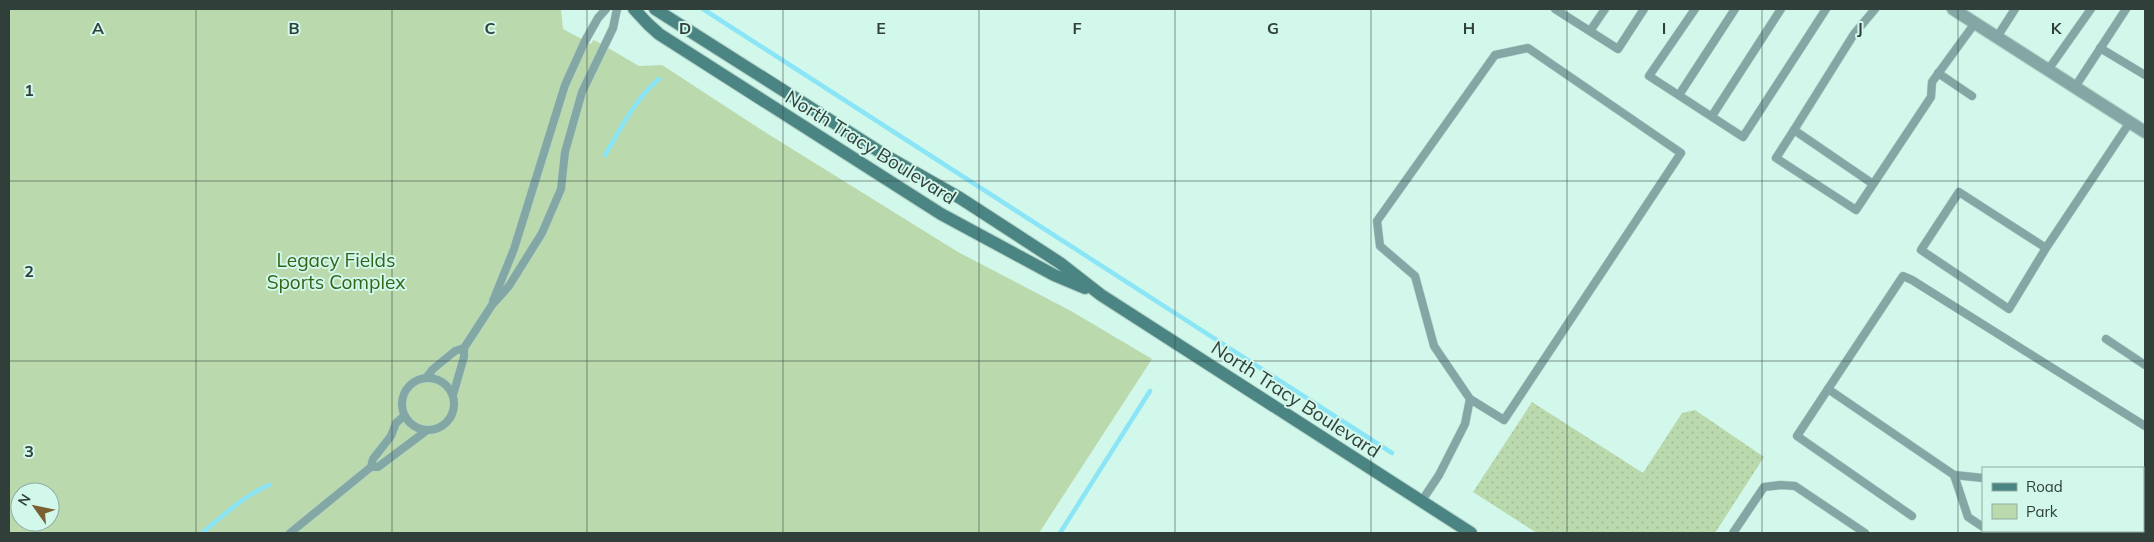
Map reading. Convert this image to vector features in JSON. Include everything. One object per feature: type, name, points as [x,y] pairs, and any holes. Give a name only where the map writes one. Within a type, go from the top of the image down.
[{"type":"main road","name":"North Tracy Boulevard","points":[[634,9],[659,34],[941,214],[1054,275],[1101,295]]},
{"type":"main road","name":"North Tracy Boulevard","points":[[656,9],[888,157],[977,209],[1060,263],[1101,295],[1471,533]]},
{"type":"street","points":[[1953,9],[2145,132]]},
{"type":"lane","points":[[492,305],[520,231],[565,85],[598,18],[606,9]]},
{"type":"lane","points":[[452,395],[442,382],[426,378],[418,379],[405,390],[402,398],[404,416],[409,424],[417,429],[426,431],[435,430],[443,426],[450,419],[453,411],[452,395],[464,357],[464,348],[492,305],[509,286],[531,252],[552,213],[561,189],[565,152],[572,121],[592,68],[613,28],[617,9]]},
{"type":"lane","points":[[1555,9],[1564,11],[1618,49],[1644,9]]},
{"type":"lane","points":[[1590,31],[1605,9]]},
{"type":"lane","points":[[1695,9],[1649,76],[1744,137],[1826,9]]},
{"type":"lane","points":[[1679,95],[1735,9]]},
{"type":"lane","points":[[1712,116],[1781,9]]},
{"type":"lane","points":[[1875,9],[1854,34],[1776,158],[1856,210],[1931,97],[1932,82],[1975,23]]},
{"type":"lane","points":[[1997,37],[2015,9]]},
{"type":"lane","points":[[2048,70],[2091,9]]},
{"type":"lane","points":[[2075,87],[2126,9]]},
{"type":"lane","points":[[1421,502],[1439,475],[1465,424],[1470,399],[1434,346],[1415,276],[1380,246],[1377,221],[1495,55],[1528,48],[1681,153],[1504,420],[1470,399]]},
{"type":"lane","points":[[2100,48],[2145,75]]},
{"type":"lane","points":[[1938,73],[1972,96]]},
{"type":"lane","points":[[2046,248],[1959,192],[1921,250],[2009,309],[2046,248],[2130,122]]},
{"type":"lane","points":[[1794,130],[1874,184]]},
{"type":"lane","points":[[1912,516],[1797,436],[1903,276],[2145,426]]},
{"type":"lane","points":[[2106,339],[2145,365]]},
{"type":"lane","points":[[426,378],[433,369],[455,351],[464,348]]},
{"type":"lane","points":[[1828,389],[1954,475],[1982,478]]},
{"type":"lane","points":[[290,533],[371,467],[373,459],[391,436],[396,423],[404,416]]},
{"type":"lane","points":[[371,467],[378,467],[426,431]]},
{"type":"lane","points":[[1954,475],[1968,517],[1982,526]]},
{"type":"lane","points":[[1734,533],[1764,487],[1781,485],[1795,486],[1865,533]]},
{"type":"green space","name":"Legacy Fields Sports Complex","points":[[9,9],[561,9],[563,29],[591,44],[593,40],[596,41],[639,66],[662,65],[768,134],[958,252],[1071,311],[1152,359],[1039,533],[9,533]]},
{"type":"green space","points":[[1532,402],[1643,473],[1682,413],[1695,410],[1764,457],[1715,533],[1537,533],[1473,492]]},
{"type":"waterway","points":[[703,9],[1392,453]]},
{"type":"waterway","points":[[605,155],[636,105],[659,79]]},
{"type":"waterway","points":[[1060,533],[1150,391]]},
{"type":"waterway","points":[[202,533],[242,501],[269,485]]}]
